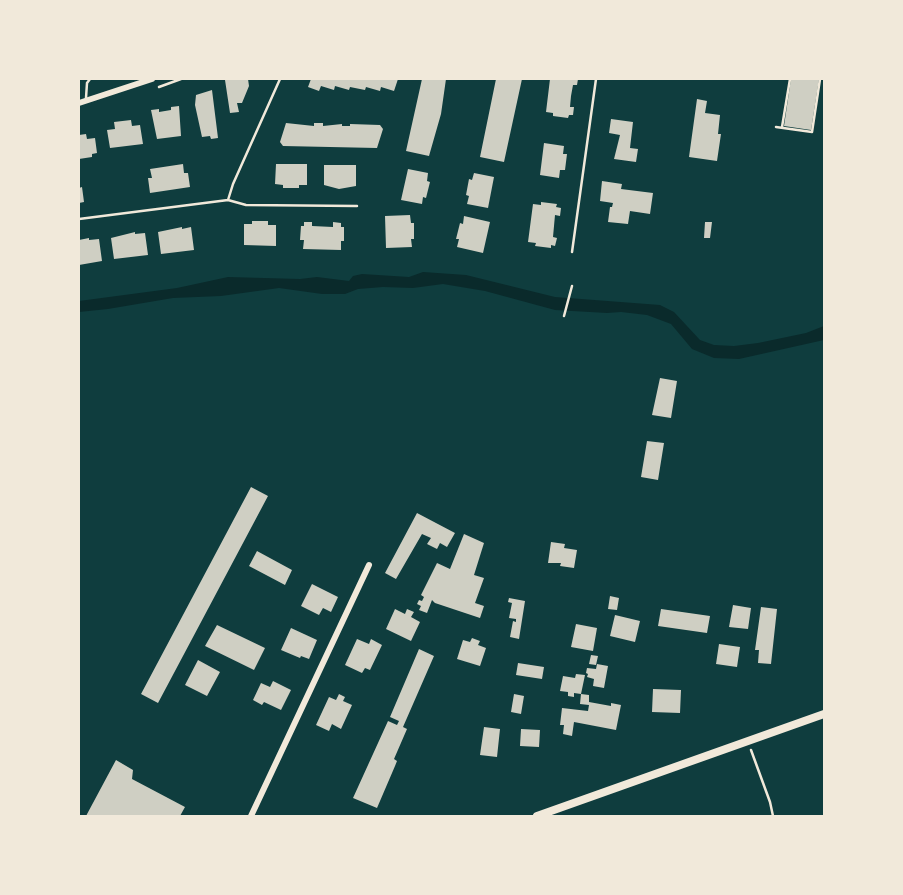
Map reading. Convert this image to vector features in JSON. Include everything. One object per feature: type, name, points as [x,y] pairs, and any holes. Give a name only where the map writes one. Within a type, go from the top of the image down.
[{"type":"main road","points":[[537,816],[824,715]]},
{"type":"street","points":[[83,102],[152,79]]},
{"type":"street","points":[[251,816],[369,565]]},
{"type":"lane","points":[[83,102],[90,79]]},
{"type":"lane","points":[[228,200],[280,79]]},
{"type":"lane","points":[[572,252],[596,79]]},
{"type":"lane","points":[[79,219],[228,200],[246,205],[357,206]]},
{"type":"path","points":[[782,127],[790,79]]},
{"type":"path","points":[[776,127],[812,132],[820,79]]},
{"type":"path","points":[[564,316],[572,286]]},
{"type":"path","points":[[748,741],[773,816]]},
{"type":"water","points":[[423,272],[466,275],[555,297],[660,305],[674,312],[700,340],[714,345],[758,343],[806,333],[824,326],[824,340],[739,359],[714,358],[692,349],[671,324],[647,315],[555,310],[485,291],[443,284],[413,288],[358,289],[345,294],[279,288],[221,296],[173,298],[79,312],[79,301],[177,288],[228,277],[317,277],[349,281],[353,276],[362,274],[409,277]]},
{"type":"building","points":[[248,79],[249,86],[242,103],[237,103],[239,112],[230,113],[225,80]]},
{"type":"building","points":[[311,79],[398,79],[394,91],[381,87],[380,91],[366,87],[365,90],[350,87],[349,90],[335,86],[334,90],[321,86],[319,91],[308,87]]},
{"type":"building","points":[[422,79],[446,79],[441,114],[429,156],[406,151]]},
{"type":"building","points":[[496,79],[522,79],[504,162],[480,157]]},
{"type":"building","points":[[550,79],[578,79],[577,85],[573,85],[571,96],[570,107],[574,107],[573,115],[568,118],[546,112]]},
{"type":"building","points":[[791,79],[819,79],[811,130],[784,126]]},
{"type":"building","points":[[212,90],[218,138],[211,139],[210,136],[202,137],[195,105],[196,95]]},
{"type":"building","points":[[697,99],[707,101],[705,113],[720,115],[718,134],[721,134],[717,161],[689,157]]},
{"type":"building","points":[[179,106],[181,136],[157,139],[151,110],[159,109],[159,112]]},
{"type":"building","points":[[611,119],[633,122],[630,148],[638,149],[636,162],[614,159],[620,135],[609,133]]},
{"type":"building","points":[[131,120],[132,126],[140,125],[143,144],[110,148],[107,130],[115,129],[114,122]]},
{"type":"building","points":[[286,123],[314,126],[314,123],[323,123],[323,126],[380,125],[383,129],[377,148],[283,146],[280,142]]},
{"type":"building","points":[[86,134],[87,139],[95,138],[97,153],[92,154],[92,157],[79,159],[79,135]]},
{"type":"building","points":[[544,143],[564,146],[563,154],[567,154],[565,170],[560,170],[559,178],[540,175]]},
{"type":"building","points":[[183,164],[184,173],[188,173],[190,187],[150,193],[150,169]]},
{"type":"building","points":[[276,164],[307,164],[307,185],[283,188],[283,185],[275,184]]},
{"type":"building","points":[[324,165],[356,165],[356,186],[339,189],[324,185]]},
{"type":"building","points":[[408,169],[428,173],[427,181],[430,182],[422,204],[401,200]]},
{"type":"building","points":[[474,173],[494,177],[488,208],[467,204],[469,179],[472,180]]},
{"type":"building","points":[[602,181],[622,184],[621,189],[653,193],[650,214],[630,211],[628,224],[608,222],[613,203],[600,201]]},
{"type":"building","points":[[82,187],[84,202],[79,203],[79,188]]},
{"type":"building","points":[[541,202],[557,204],[556,207],[561,208],[560,216],[555,215],[553,237],[557,238],[555,246],[551,245],[551,248],[535,246],[536,243],[528,242],[533,204],[541,205]]},
{"type":"building","points":[[410,215],[411,223],[414,223],[412,247],[386,248],[385,216]]},
{"type":"building","points":[[464,216],[490,222],[483,253],[457,247],[459,239],[456,239]]},
{"type":"building","points":[[252,221],[268,221],[268,225],[276,225],[276,246],[244,245],[244,224],[252,224]]},
{"type":"building","points":[[304,222],[312,222],[312,226],[333,227],[333,222],[341,223],[341,227],[344,227],[344,241],[341,241],[341,250],[303,249],[304,240],[300,240]]},
{"type":"building","points":[[705,222],[712,222],[710,238],[704,238]]},
{"type":"building","points":[[191,227],[194,250],[161,254],[158,232]]},
{"type":"building","points":[[135,232],[145,233],[148,255],[114,259],[111,238]]},
{"type":"building","points":[[99,239],[102,261],[79,265],[79,240]]},
{"type":"building","points":[[660,378],[677,381],[671,418],[652,415]]},
{"type":"building","points":[[647,441],[664,443],[658,480],[641,477]]},
{"type":"building","points":[[251,487],[268,496],[158,703],[141,694]]},
{"type":"building","points":[[417,513],[455,533],[447,547],[440,543],[437,549],[427,544],[431,538],[422,534],[396,579],[385,573]]},
{"type":"building","points":[[464,534],[484,543],[474,575],[484,578],[475,603],[484,606],[480,618],[432,600],[427,613],[419,610],[421,606],[417,604],[424,597],[421,595],[437,563],[450,569]]},
{"type":"building","points":[[551,542],[565,544],[564,548],[577,550],[574,568],[560,566],[561,563],[548,563]]},
{"type":"building","points":[[257,551],[292,570],[285,585],[249,566]]},
{"type":"building","points":[[312,584],[338,597],[331,612],[323,608],[319,615],[301,606]]},
{"type":"building","points":[[610,596],[619,598],[617,610],[608,609]]},
{"type":"building","points":[[509,598],[525,601],[519,639],[510,637],[513,621],[516,622],[516,619],[509,618],[512,603],[508,602]]},
{"type":"building","points":[[733,605],[751,608],[748,629],[729,627]]},
{"type":"building","points":[[761,607],[777,609],[771,664],[758,663],[759,650],[755,650]]},
{"type":"building","points":[[395,609],[405,614],[407,609],[414,612],[411,617],[420,622],[411,641],[386,629]]},
{"type":"building","points":[[661,609],[710,616],[707,633],[658,626]]},
{"type":"building","points":[[615,615],[640,621],[635,642],[610,636]]},
{"type":"building","points":[[576,624],[597,628],[593,651],[571,647]]},
{"type":"building","points":[[217,625],[265,648],[254,670],[205,646]]},
{"type":"building","points":[[291,628],[317,640],[309,659],[281,650]]},
{"type":"building","points":[[472,638],[480,641],[478,645],[486,648],[480,666],[457,659],[463,640],[470,642]]},
{"type":"building","points":[[357,639],[369,644],[371,639],[382,645],[370,670],[365,668],[362,673],[345,665]]},
{"type":"building","points":[[719,644],[740,647],[737,667],[716,664]]},
{"type":"building","points":[[419,649],[434,656],[403,727],[407,729],[394,759],[397,761],[377,808],[353,798],[388,721],[397,725],[399,721],[390,717]]},
{"type":"building","points":[[591,655],[598,656],[596,665],[589,664]]},
{"type":"building","points":[[198,660],[220,672],[207,696],[185,685]]},
{"type":"building","points":[[518,663],[544,667],[542,679],[516,675]]},
{"type":"building","points":[[597,664],[608,666],[604,688],[593,686],[594,679],[587,677],[587,668],[596,669]]},
{"type":"building","points":[[576,674],[585,675],[581,694],[568,696],[568,692],[560,691],[563,676],[575,678]]},
{"type":"building","points":[[273,681],[291,690],[281,710],[253,700],[261,683],[270,687]]},
{"type":"building","points":[[653,689],[681,690],[680,713],[652,712]]},
{"type":"building","points":[[339,694],[345,697],[343,701],[352,705],[341,729],[332,724],[329,731],[316,725],[329,697],[336,700]]},
{"type":"building","points":[[514,694],[524,696],[521,714],[511,712]]},
{"type":"building","points":[[581,694],[589,695],[589,702],[621,705],[616,730],[574,722],[572,736],[563,734],[564,725],[560,725],[562,708],[588,711],[589,705],[580,704]]},
{"type":"building","points":[[484,727],[500,729],[497,757],[480,755]]},
{"type":"building","points":[[521,729],[540,730],[539,747],[520,746]]},
{"type":"building","points":[[116,760],[133,770],[132,779],[185,807],[180,816],[86,816]]}]
